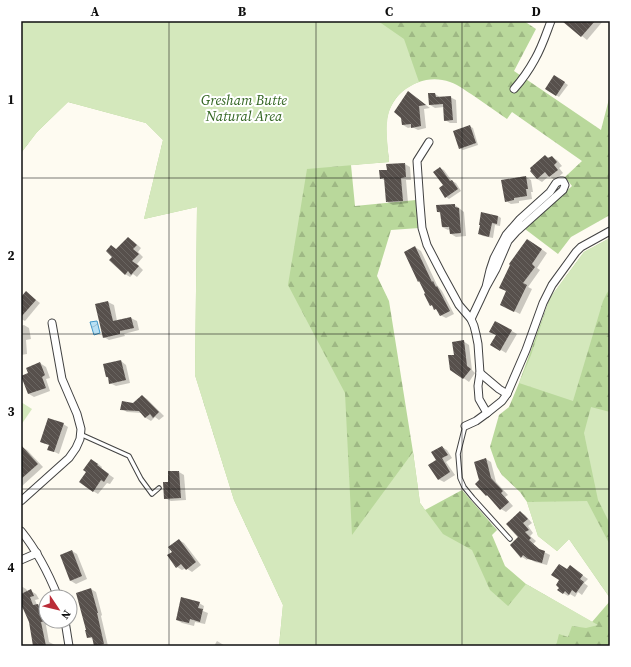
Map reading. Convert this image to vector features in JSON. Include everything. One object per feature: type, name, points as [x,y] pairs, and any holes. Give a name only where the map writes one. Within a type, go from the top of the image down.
[{"type":"street","points":[[514,89],[526,75],[536,58],[551,21]]},
{"type":"street","points":[[430,142],[417,161],[422,228],[427,244],[441,272],[459,305],[470,319],[476,334],[480,372],[478,386],[479,399],[487,413]]},
{"type":"street","points":[[470,319],[496,269],[502,253],[512,237],[563,190],[565,185],[563,182],[560,181],[556,183],[550,192],[520,219],[506,236],[494,258],[486,287]]},
{"type":"street","points":[[465,426],[487,413],[502,401],[507,394],[526,350],[543,303],[552,285],[581,247],[610,231]]},
{"type":"street","points":[[21,501],[69,458],[80,439],[81,429],[62,379],[52,323]]},
{"type":"street","points":[[480,372],[498,389],[507,394]]},
{"type":"street","points":[[21,531],[37,553],[55,589]]},
{"type":"street","points":[[21,560],[37,553]]},
{"type":"street","points":[[66,629],[69,646]]},
{"type":"lane","points":[[465,426],[458,454],[460,478],[464,487],[473,498],[510,539]]},
{"type":"lane","points":[[80,434],[129,456],[140,479],[152,494],[159,488]]},
{"type":"green space","name":"Gresham Butte Natural Area","points":[[21,21],[524,21],[536,29],[514,71],[601,130],[610,95],[610,215],[571,237],[558,254],[525,229],[572,186],[565,177],[582,161],[512,112],[507,119],[453,83],[429,79],[410,86],[402,92],[390,109],[386,124],[389,162],[351,165],[355,206],[416,200],[419,228],[391,230],[377,276],[389,301],[420,503],[425,510],[462,490],[497,530],[492,535],[505,566],[526,584],[592,622],[610,601],[610,646],[279,646],[283,605],[234,500],[195,375],[197,207],[144,219],[163,140],[146,123],[68,102],[37,132],[21,153]]},
{"type":"green space","name":"Gresham Butte Natural Area","points":[[21,21],[378,21],[404,39],[419,82],[397,96],[388,115],[387,137],[389,162],[307,169],[288,285],[345,393],[352,535],[413,452],[420,503],[443,534],[472,550],[490,590],[508,606],[526,584],[598,625],[586,628],[572,626],[568,637],[559,634],[556,646],[279,646],[283,605],[234,500],[195,375],[197,207],[144,219],[163,140],[146,123],[68,102],[37,132],[21,153]]},
{"type":"green space","points":[[610,238],[610,598],[569,539],[557,551],[538,536],[527,502],[520,492],[502,475],[497,467],[490,447],[499,415],[509,407],[550,298],[584,252]]},
{"type":"green space","points":[[610,238],[610,289],[603,301],[573,401],[519,383],[531,355],[550,298],[584,252]]},
{"type":"green space","points":[[21,402],[32,409],[21,425]]},
{"type":"green space","points":[[591,407],[610,412],[610,524],[598,500],[584,433]]},
{"type":"green space","points":[[587,501],[610,545],[610,598],[569,539],[557,551],[538,536],[527,502]]},
{"type":"water","points":[[97,321],[100,333],[94,335],[90,322]]},
{"type":"building","points":[[562,21],[595,21],[581,37]]},
{"type":"building","points":[[554,75],[565,82],[556,96],[545,89]]},
{"type":"building","points":[[408,91],[426,105],[419,106],[421,126],[411,128],[411,124],[402,125],[401,118],[394,112]]},
{"type":"building","points":[[428,93],[435,93],[436,97],[451,96],[453,120],[444,121],[443,104],[429,105]]},
{"type":"building","points":[[470,125],[476,143],[459,149],[453,131]]},
{"type":"building","points":[[545,155],[548,158],[552,156],[557,162],[554,165],[558,170],[549,177],[545,172],[537,179],[530,171],[530,168]]},
{"type":"building","points":[[405,163],[406,177],[401,178],[403,201],[386,202],[384,178],[380,179],[379,170],[387,170],[386,164]]},
{"type":"building","points":[[440,167],[458,189],[445,198],[439,188],[443,185],[433,172]]},
{"type":"building","points":[[526,176],[528,189],[526,189],[527,196],[514,198],[514,200],[505,202],[501,180]]},
{"type":"building","points":[[455,204],[455,207],[459,208],[461,233],[450,234],[449,227],[442,227],[440,212],[437,212],[436,205]]},
{"type":"building","points":[[481,212],[498,216],[497,224],[492,223],[489,237],[478,234]]},
{"type":"building","points":[[128,237],[137,245],[133,249],[139,254],[132,261],[139,266],[131,275],[128,271],[125,275],[109,260],[112,257],[106,251],[111,245],[116,249]]},
{"type":"building","points":[[527,239],[542,249],[532,264],[535,267],[523,283],[527,285],[514,312],[500,305],[506,291],[499,288],[510,265],[509,264]]},
{"type":"building","points":[[415,246],[432,282],[433,281],[436,287],[437,286],[450,311],[440,316],[436,309],[434,310],[432,305],[430,306],[404,252]]},
{"type":"building","points":[[26,291],[36,300],[21,317],[21,297]]},
{"type":"building","points":[[108,301],[113,321],[131,317],[134,328],[120,331],[120,334],[103,338],[95,304]]},
{"type":"building","points":[[495,321],[512,330],[500,351],[490,345],[496,335],[489,332]]},
{"type":"building","points":[[464,340],[467,366],[471,369],[463,379],[450,370],[448,355],[454,355],[452,342]]},
{"type":"building","points":[[121,360],[126,380],[109,384],[103,364]]},
{"type":"building","points":[[40,362],[45,375],[42,377],[46,388],[28,394],[21,376],[28,373],[26,368]]},
{"type":"building","points":[[142,395],[159,412],[153,418],[150,414],[145,418],[139,411],[120,410],[122,401],[133,403]]},
{"type":"building","points":[[48,418],[64,423],[54,452],[47,450],[49,445],[40,442]]},
{"type":"building","points":[[21,445],[38,464],[21,479]]},
{"type":"building","points":[[442,446],[448,455],[442,458],[450,472],[438,480],[428,465],[436,460],[431,452]]},
{"type":"building","points":[[486,458],[491,478],[503,491],[501,493],[509,502],[500,510],[475,484],[479,480],[474,462]]},
{"type":"building","points":[[91,459],[109,474],[104,482],[101,480],[93,492],[79,482],[86,472],[83,470]]},
{"type":"building","points":[[168,471],[179,471],[181,498],[164,499],[163,482],[168,482]]},
{"type":"building","points":[[520,511],[528,519],[523,523],[529,530],[525,532],[531,538],[529,540],[539,549],[545,551],[542,563],[528,559],[523,555],[521,558],[510,545],[518,537],[506,524]]},
{"type":"building","points":[[179,539],[196,562],[186,570],[181,564],[176,568],[167,555],[172,552],[168,547]]},
{"type":"building","points":[[72,550],[82,576],[70,581],[60,555]]},
{"type":"building","points":[[559,564],[567,569],[570,565],[583,575],[580,579],[584,582],[576,593],[572,590],[569,595],[565,591],[563,594],[557,590],[559,588],[556,585],[559,580],[551,575]]},
{"type":"building","points":[[91,588],[104,644],[94,646],[92,637],[87,638],[78,600],[78,592]]},
{"type":"building","points":[[31,589],[34,596],[30,597],[33,605],[38,604],[38,629],[42,629],[46,646],[33,646],[29,622],[21,604],[21,594]]},
{"type":"building","points":[[181,597],[200,602],[198,608],[203,609],[200,622],[190,619],[189,623],[176,620]]}]
